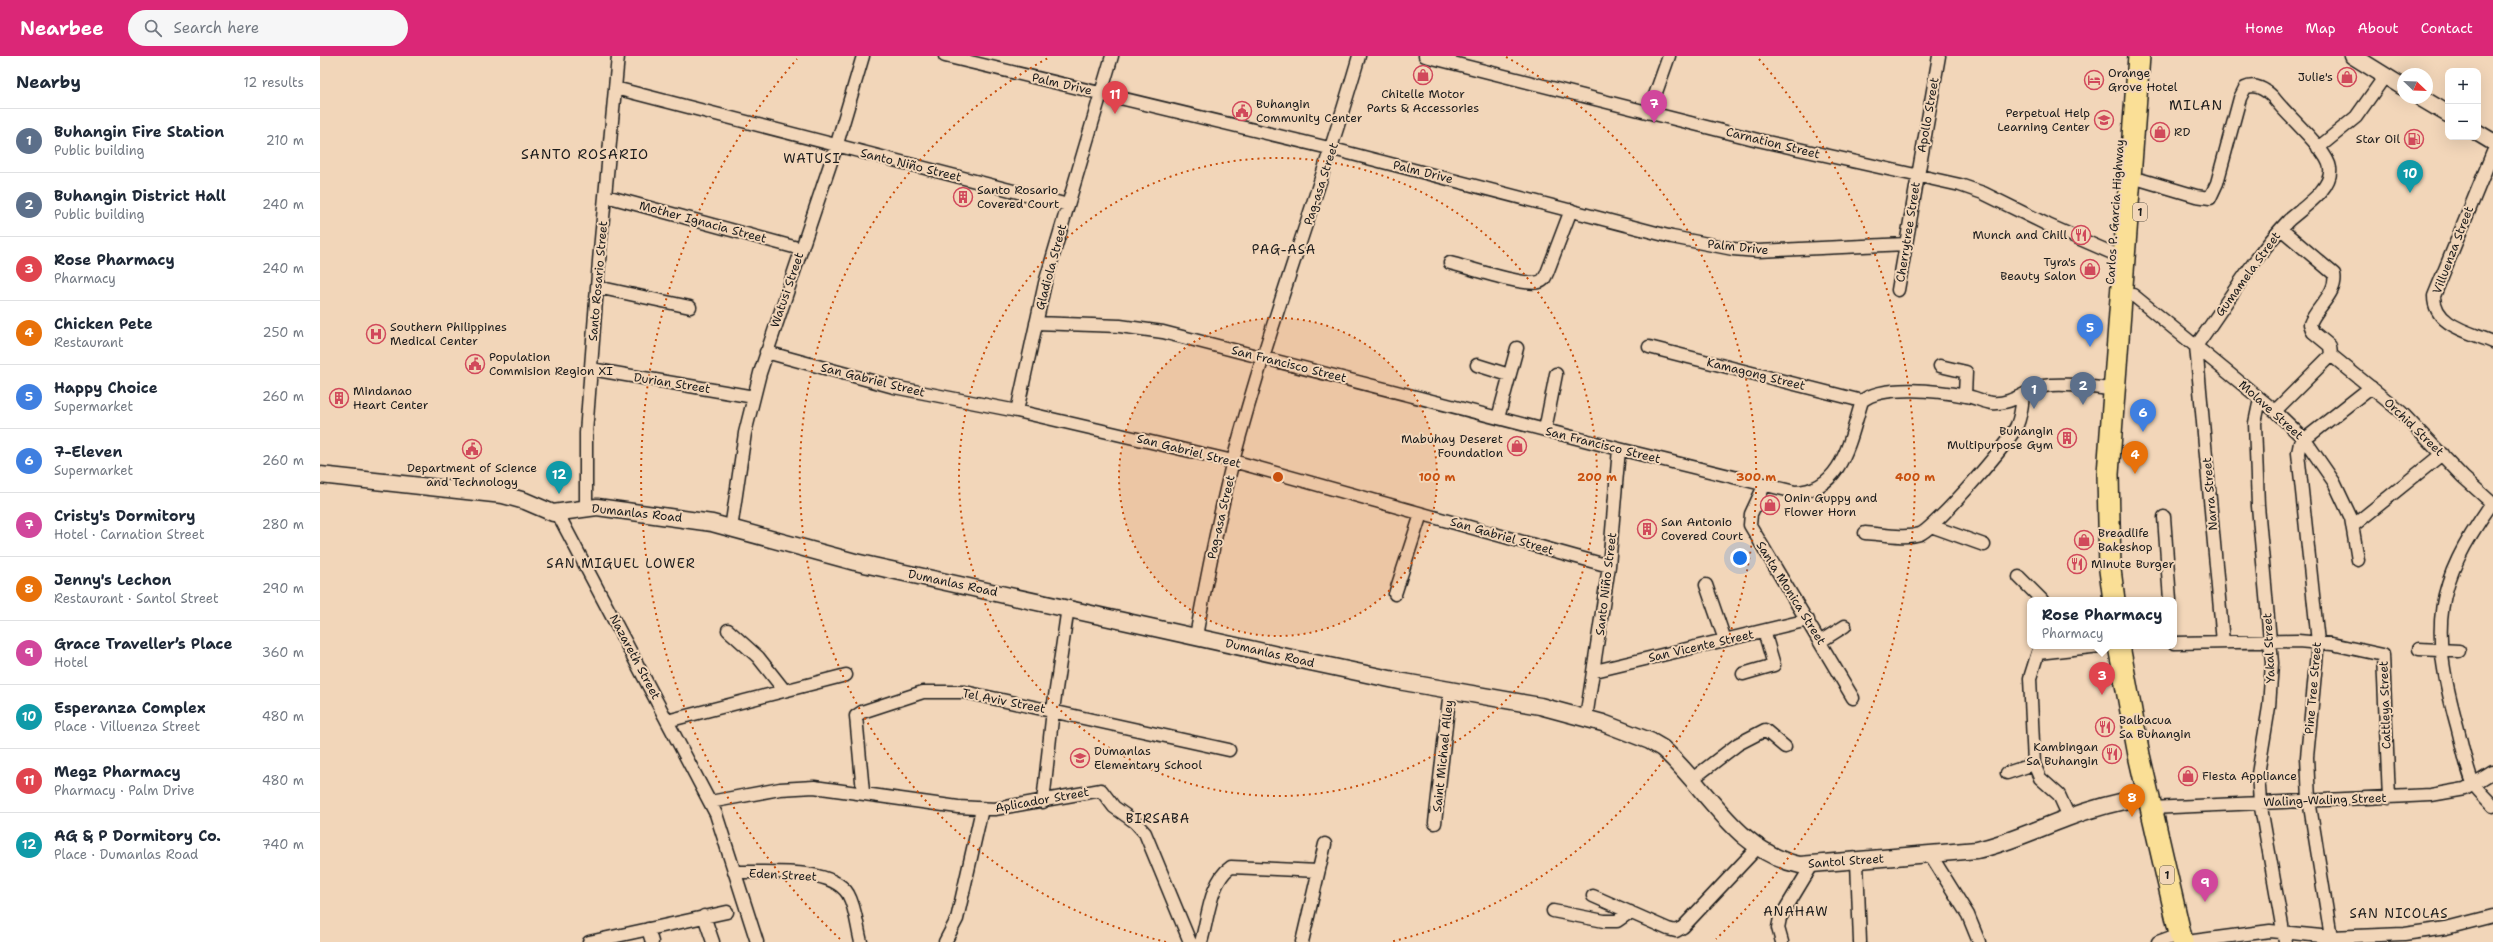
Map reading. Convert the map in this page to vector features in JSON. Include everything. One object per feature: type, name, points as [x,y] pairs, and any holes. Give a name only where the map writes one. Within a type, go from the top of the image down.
[{"type":"highway","name":"Carlos P. Garcia Highway","points":[[2116,367],[2108,320],[2127,56]]},
{"type":"highway","name":"Carlos P. Garcia Highway","points":[[2114,597],[2110,570],[2108,474],[2139,56]]},
{"type":"highway","name":"Carlos P. Garcia Highway","points":[[2116,367],[2131,321],[2152,56]]},
{"type":"highway","name":"1","points":[[2120,649],[2150,802],[2183,939]]},
{"type":"main road","points":[[2353,56],[2397,83]]},
{"type":"main road","points":[[2431,104],[2445,112]]},
{"type":"main road","points":[[2481,135],[2493,142]]},
{"type":"main road","points":[[320,475],[503,495],[525,501],[558,514]]},
{"type":"main road","name":"Dumanlas Road","points":[[558,514],[586,507],[692,519],[855,562],[1068,607],[1282,656],[1450,690],[1540,706],[1586,718]]},
{"type":"main road","name":"Santol Street","points":[[1586,718],[1650,742],[1671,756],[1730,822],[1758,847],[1787,862],[1812,865],[1977,850],[2003,844],[2069,817],[2121,801],[2150,802]]},
{"type":"street","name":"Santo Rosario Street","points":[[586,507],[586,433],[597,286],[618,56]]},
{"type":"street","name":"Watusi Street","points":[[731,529],[745,433],[766,352],[836,147],[863,56]]},
{"type":"street","name":"Palm Drive","points":[[945,56],[1333,149],[1672,237],[1733,249],[1778,251],[1906,244]]},
{"type":"street","name":"Gladiola Street","points":[[1018,411],[1036,323],[1068,204],[1112,56]]},
{"type":"street","name":"Pag-asa Street","points":[[1196,636],[1233,461],[1264,357],[1333,149],[1360,56]]},
{"type":"street","name":"Carnation Street","points":[[1425,56],[1796,149],[1918,174],[1983,193],[2048,225],[2112,253]]},
{"type":"street","points":[[1650,112],[1669,56]]},
{"type":"street","name":"Apollo Street","points":[[1918,174],[1939,56]]},
{"type":"street","points":[[2318,148],[2356,117],[2385,76]]},
{"type":"street","name":"Gumamela Street","points":[[2142,180],[2196,196],[2210,198],[2217,183],[2240,98],[2244,89],[2249,86],[2259,87],[2268,92],[2329,162],[2330,176],[2320,191],[2281,229],[2262,252],[2196,346]]},
{"type":"street","name":"Santo Niño Street","points":[[615,88],[836,147],[1068,204]]},
{"type":"street","name":"Villuenza Street","points":[[2493,152],[2434,296],[2438,313],[2444,320],[2493,342]]},
{"type":"street","name":"Cherrytree Street","points":[[1898,290],[1918,174]]},
{"type":"street","name":"Mother Ignacia Street","points":[[606,196],[801,249]]},
{"type":"street","points":[[1450,263],[1518,281],[1538,283],[1544,280],[1571,210]]},
{"type":"street","points":[[2275,411],[2331,355],[2330,346],[2313,332],[2310,324],[2331,290],[2335,280],[2334,274],[2281,229]]},
{"type":"street","points":[[597,286],[690,307]]},
{"type":"street","name":"Molave Street","points":[[2133,295],[2275,411],[2305,440],[2334,482],[2354,525],[2358,560]]},
{"type":"street","name":"San Francisco Street","points":[[1036,323],[1140,328],[1264,357],[1764,486],[1795,492],[1805,492],[1828,481],[1842,462],[1862,401]]},
{"type":"street","name":"Narra Street","points":[[2196,346],[2223,642]]},
{"type":"street","name":"Kamagong Street","points":[[1650,347],[1862,401]]},
{"type":"street","points":[[1498,418],[1517,348]]},
{"type":"street","name":"San Gabriel Street","points":[[766,352],[894,386],[1018,411],[1233,461],[1609,566]]},
{"type":"street","name":"Orchid Street","points":[[2331,355],[2401,412],[2492,503]]},
{"type":"street","points":[[1477,365],[1509,376]]},
{"type":"street","points":[[1940,366],[1966,372],[1965,396]]},
{"type":"street","name":"Durian Street","points":[[591,370],[754,396]]},
{"type":"street","points":[[1545,430],[1556,374]]},
{"type":"street","points":[[1862,401],[1877,392],[1893,390],[1965,396],[1993,403],[2023,396],[2036,389],[2053,385],[2114,389]]},
{"type":"street","points":[[2305,440],[2371,387]]},
{"type":"street","points":[[1865,533],[1908,536],[1921,533],[1931,526],[2012,435],[2021,414],[2023,396]]},
{"type":"street","name":"Yakal Street","points":[[2260,399],[2255,423],[2257,490],[2271,640],[2271,684],[2258,774],[2260,802],[2284,936]]},
{"type":"street","name":"Pine Tree Street","points":[[2305,440],[2298,447],[2298,460],[2318,642],[2308,757],[2309,800],[2330,937]]},
{"type":"street","name":"Santo Niño Street","points":[[1586,718],[1609,566],[1619,449]]},
{"type":"street","points":[[2354,525],[2442,454]]},
{"type":"street","name":"Santa Monica Street","points":[[1764,486],[1751,514],[1750,525],[1808,620],[1853,698]]},
{"type":"street","points":[[2492,503],[2464,544],[2450,573],[2440,616],[2441,650],[2453,710],[2474,785],[2493,806]]},
{"type":"street","name":"Nazareth Street","points":[[558,514],[710,802],[721,826],[734,872],[758,942]]},
{"type":"street","points":[[1395,594],[1421,514]]},
{"type":"street","points":[[2164,517],[2170,597]]},
{"type":"street","points":[[1931,526],[1984,545]]},
{"type":"street","points":[[2019,577],[2039,597]]},
{"type":"street","points":[[1706,585],[1725,640]]},
{"type":"street","points":[[1043,802],[1053,710],[1068,607]]},
{"type":"street","name":"San Vicente Street","points":[[1594,672],[1808,620]]},
{"type":"street","points":[[1821,642],[1845,626]]},
{"type":"street","points":[[728,630],[758,657],[784,690]]},
{"type":"street","points":[[1743,674],[1774,665],[1764,631]]},
{"type":"street","name":"Cattleya Street","points":[[2177,643],[2271,640],[2318,642],[2383,655],[2389,798]]},
{"type":"street","points":[[2039,649],[2033,662],[2030,678],[2034,764],[2040,778],[2059,795],[2069,817]]},
{"type":"street","points":[[2419,650],[2459,651]]},
{"type":"street","points":[[668,721],[846,675]]},
{"type":"street","name":"Saint Michael Alley","points":[[1436,823],[1450,690]]},
{"type":"street","name":"Tel Aviv Street","points":[[863,792],[863,773],[855,724],[856,716],[862,712],[923,692],[965,692],[1053,710],[1229,750]]},
{"type":"street","points":[[1691,780],[1738,744],[1765,730],[1785,747]]},
{"type":"street","points":[[2007,773],[2034,764]]},
{"type":"street","name":"Waling-Waling Street","points":[[2150,802],[2260,802],[2389,798],[2449,793],[2474,785],[2493,772]]},
{"type":"street","name":"Aplicador Street","points":[[710,802],[801,787],[832,788],[982,809],[1008,808],[1101,790],[1119,812],[1135,822],[1150,842],[1190,942]]},
{"type":"street","points":[[945,942],[957,919],[982,809]]},
{"type":"street","points":[[1302,942],[1325,844]]},
{"type":"street","points":[[1593,896],[1668,929],[1676,931],[1681,929],[1758,847]]},
{"type":"street","points":[[1930,854],[1968,915],[1979,942]]},
{"type":"street","points":[[1857,861],[1860,942]]},
{"type":"street","points":[[1782,942],[1778,928],[1780,918],[1812,865]]},
{"type":"street","points":[[1201,942],[1216,888],[1225,871],[1231,866],[1318,871]]},
{"type":"street","name":"Eden Street","points":[[734,872],[803,874],[828,878],[836,882],[848,895],[861,942]]},
{"type":"street","points":[[1553,911],[1604,921],[1617,921],[1630,912]]},
{"type":"street","points":[[589,942],[727,912]]},
{"type":"street","points":[[704,916],[714,942]]},
{"type":"street","points":[[2158,942],[2242,934],[2330,937],[2404,934],[2439,929],[2493,916]]},
{"type":"street","points":[[648,929],[652,942]]},
{"type":"place","name":"Chitelle Motor Parts & Accessories","points":[[1423,75]]},
{"type":"place","name":"Julie's","points":[[2347,77]]},
{"type":"place","name":"Orange Grove Hotel","points":[[2094,80]]},
{"type":"place","name":"Buhangin Community Center","points":[[1242,111]]},
{"type":"place","name":"Megz Pharmacy","points":[[1115,114]]},
{"type":"place","name":"Perpetual Help Learning Center","points":[[2104,120]]},
{"type":"place","name":"Cristy's Dormitory","points":[[1654,123]]},
{"type":"place","name":"RD","points":[[2160,132]]},
{"type":"place","name":"Star Oil","points":[[2414,139]]},
{"type":"place","name":"Esperanza Complex","points":[[2410,193]]},
{"type":"place","name":"Santo Rosario Covered Court","points":[[963,197]]},
{"type":"place","name":"Munch and Chill","points":[[2081,235]]},
{"type":"place","name":"Tyra's Beauty Salon","points":[[2090,269]]},
{"type":"place","name":"Southern Philippines Medical Center","points":[[376,334]]},
{"type":"place","name":"Happy Choice","points":[[2090,347]]},
{"type":"place","name":"Population Commision Region XI","points":[[475,364]]},
{"type":"place","name":"Mindanao Heart Center","points":[[339,398]]},
{"type":"place","name":"Buhangin District Hall","points":[[2083,405]]},
{"type":"place","name":"Buhangin Fire Station","points":[[2034,409]]},
{"type":"place","name":"7-Eleven","points":[[2143,432]]},
{"type":"place","name":"Buhangin Multipurpose Gym","points":[[2067,438]]},
{"type":"place","name":"Mabuhay Deseret Foundation","points":[[1517,446]]},
{"type":"place","name":"Department of Science and Technology","points":[[472,449]]},
{"type":"place","name":"Chicken Pete","points":[[2135,474]]},
{"type":"place","name":"AG & P Dormitory Co.","points":[[559,494]]},
{"type":"place","name":"Onin Guppy and Flower Horn","points":[[1770,505]]},
{"type":"place","name":"San Antonio Covered Court","points":[[1647,529]]},
{"type":"place","name":"Breadlife Bakeshop","points":[[2084,540]]},
{"type":"place","name":"Minute Burger","points":[[2077,564]]},
{"type":"place","name":"Rose Pharmacy","points":[[2102,695]]},
{"type":"place","name":"Balbacua Sa Buhangin","points":[[2105,727]]},
{"type":"place","name":"Kambingan Sa Buhangin","points":[[2112,754]]},
{"type":"place","name":"Dumanlas Elementary School","points":[[1080,758]]},
{"type":"place","name":"Fiesta Appliance","points":[[2188,776]]},
{"type":"place","name":"Jenny's Lechon","points":[[2132,817]]},
{"type":"place","name":"Grace Traveller’s Place","points":[[2205,902]]},
{"type":"district","name":"MILAN","points":[[2196,105]]},
{"type":"district","name":"SANTO ROSARIO","points":[[585,154]]},
{"type":"district","name":"WATUSI","points":[[812,158]]},
{"type":"district","name":"PAG-ASA","points":[[1284,249]]},
{"type":"district","name":"SAN MIGUEL LOWER","points":[[621,563]]},
{"type":"district","name":"BIRSABA","points":[[1158,818]]},
{"type":"district","name":"ANAHAW","points":[[1796,911]]},
{"type":"district","name":"SAN NICOLAS","points":[[2399,913]]}]
